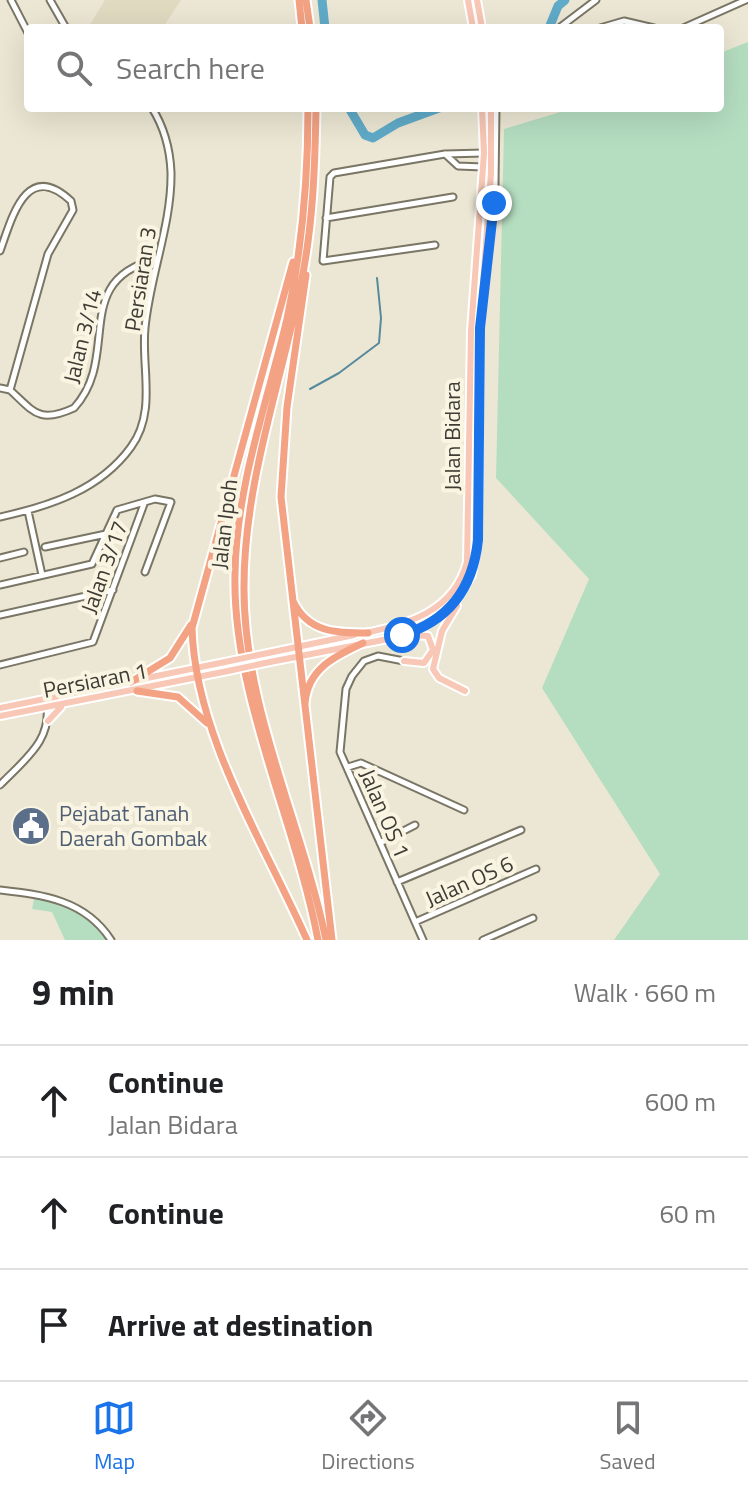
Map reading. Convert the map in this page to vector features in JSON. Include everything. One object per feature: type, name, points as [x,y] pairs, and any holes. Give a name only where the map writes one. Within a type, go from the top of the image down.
[{"type":"highway","points":[[299,0],[302,24]]},
{"type":"highway","points":[[306,0],[309,24]]},
{"type":"highway","name":"Jalan Ipoh","points":[[308,112],[302,225],[287,318],[242,502],[235,587],[244,662],[318,940]]},
{"type":"highway","name":"Jalan Ipoh","points":[[316,112],[315,168],[306,251],[250,509],[244,603],[256,684],[326,940]]},
{"type":"highway","points":[[302,225],[194,619],[194,669],[209,725],[307,940]]},
{"type":"highway","points":[[306,251],[305,301],[287,407],[281,497],[305,733],[332,940]]},
{"type":"highway","points":[[289,591],[300,613],[316,627],[333,632],[368,633]]},
{"type":"highway","points":[[131,682],[170,658],[194,619]]},
{"type":"highway","points":[[305,733],[305,698],[311,680],[333,658],[363,643]]},
{"type":"highway","points":[[137,691],[178,697],[209,725]]},
{"type":"main road","points":[[468,0],[472,24]]},
{"type":"main road","points":[[479,0],[482,24]]},
{"type":"main road","name":"Jalan Bidara","points":[[225,662],[368,633],[429,613],[455,589],[467,562],[471,331],[484,153],[482,112]]},
{"type":"main road","points":[[483,167],[489,162],[492,112]]},
{"type":"main road","name":"Jalan Bidara","points":[[228,671],[388,639],[424,627],[454,605],[472,575],[478,540],[480,328],[492,112]]},
{"type":"main road","points":[[465,691],[435,674],[444,625],[474,579],[478,540]]},
{"type":"main road","points":[[388,639],[420,634],[431,639],[433,650],[427,661],[419,664],[404,661]]},
{"type":"main road","points":[[404,661],[424,668],[437,655]]},
{"type":"main road","name":"Persiaran 1","points":[[0,716],[131,682],[225,662]]},
{"type":"main road","name":"Persiaran 1","points":[[0,708],[68,704],[228,671]]},
{"type":"main road","points":[[48,721],[57,709],[68,704]]},
{"type":"street","points":[[11,0],[24,25]]},
{"type":"street","points":[[50,0],[64,24]]},
{"type":"street","points":[[692,24],[746,0]]},
{"type":"street","points":[[564,24],[593,1]]},
{"type":"street","points":[[614,24],[624,21],[637,24]]},
{"type":"street","name":"Persiaran 3","points":[[0,517],[28,511],[88,487],[131,447],[142,427],[147,401],[145,328],[170,201],[171,170],[164,133],[154,112]]},
{"type":"street","points":[[435,245],[323,261],[332,174],[445,154],[484,153]]},
{"type":"street","points":[[445,154],[458,166],[483,167]]},
{"type":"street","points":[[0,251],[13,214],[27,190],[36,187],[52,189],[74,205],[48,254],[10,390],[0,388]]},
{"type":"street","points":[[326,218],[453,197]]},
{"type":"street","name":"Jalan 3/14","points":[[10,390],[27,409],[38,415],[51,417],[74,408],[88,383],[102,334],[104,299],[112,282],[130,267],[157,259]]},
{"type":"street","points":[[0,585],[92,564],[117,510],[155,499],[172,504],[145,572]]},
{"type":"street","name":"Jalan 3/17","points":[[0,665],[93,642],[144,503]]},
{"type":"street","points":[[28,511],[42,575]]},
{"type":"street","points":[[45,547],[106,534]]},
{"type":"street","points":[[0,558],[24,552]]},
{"type":"street","points":[[0,615],[114,589]]},
{"type":"street","name":"Jalan OS 1","points":[[404,661],[378,656],[364,661],[356,671],[346,695],[340,752],[423,940]]},
{"type":"street","points":[[0,785],[39,745],[48,721],[46,704]]},
{"type":"street","points":[[348,767],[361,763],[464,810]]},
{"type":"street","points":[[380,843],[415,825]]},
{"type":"street","points":[[397,882],[521,830]]},
{"type":"street","name":"Jalan OS 6","points":[[415,922],[536,869]]},
{"type":"street","points":[[0,890],[55,897],[98,922],[111,940]]},
{"type":"street","points":[[483,940],[533,918]]},
{"type":"shaded area","points":[[105,0],[181,0],[165,24],[90,24]]},
{"type":"green space","points":[[748,42],[748,940],[614,940],[660,874],[542,688],[589,579],[496,478],[504,129],[561,112],[724,112],[724,51]]},
{"type":"green space","points":[[34,899],[55,902],[74,910],[92,923],[106,940],[65,940],[52,912],[32,909]]},
{"type":"waterway","points":[[322,0],[325,24]]},
{"type":"waterway","points":[[551,24],[558,6],[565,0]]},
{"type":"waterway","points":[[351,112],[365,135],[373,138],[398,123],[428,112]]},
{"type":"waterway","points":[[310,389],[339,373],[379,343],[381,318],[377,278]]},
{"type":"place","name":"Pejabat Tanah Daerah Gombak","points":[[31,826]]},
{"type":"route","points":[[402,635],[436,621],[454,605],[468,584],[475,565],[478,540],[480,328],[487,242],[494,203]]}]
